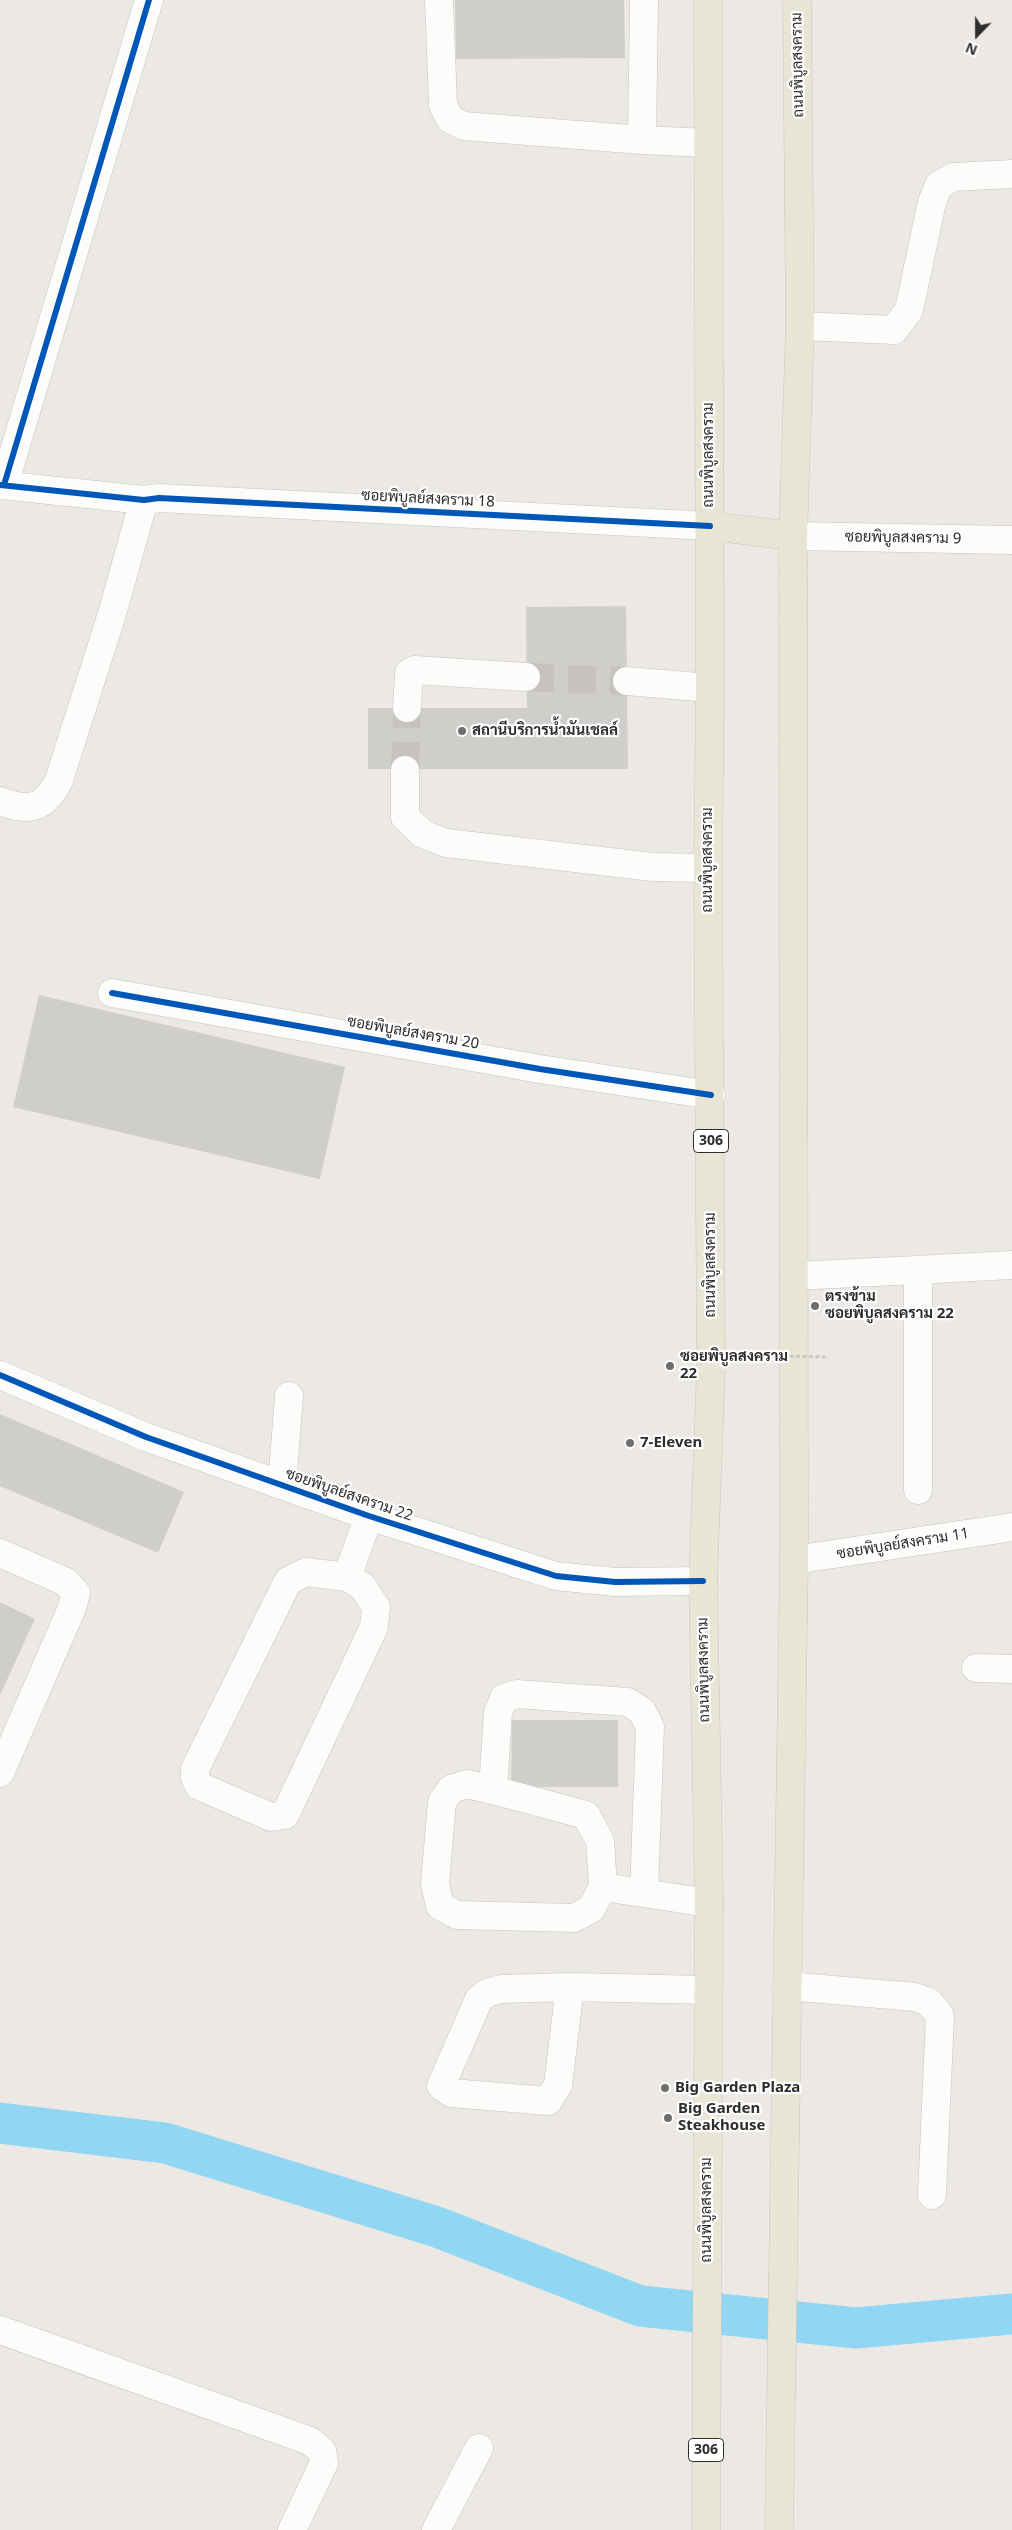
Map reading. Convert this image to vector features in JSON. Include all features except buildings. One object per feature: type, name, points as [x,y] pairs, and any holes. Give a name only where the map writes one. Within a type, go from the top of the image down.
[{"type":"main road","name":"ถนนพิบูลสงคราม","points":[[706,2530],[709,1903],[702,1581],[710,1406],[708,0]]},
{"type":"main road","name":"ถนนพิบูลสงคราม","points":[[779,2530],[794,1560],[793,536],[800,326],[797,0]]},
{"type":"main road","points":[[710,526],[793,536]]},
{"type":"street","points":[[2,485],[149,0]]},
{"type":"street","points":[[439,0],[443,105],[450,119],[464,126],[642,140],[707,142]]},
{"type":"street","points":[[642,140],[644,0]]},
{"type":"street","points":[[800,326],[894,330],[909,310],[932,202],[938,185],[953,177],[1012,174]]},
{"type":"street","name":"ซอยพิบูลย์สงคราม 18","points":[[2,485],[144,500],[159,498],[710,526]]},
{"type":"street","points":[[0,801],[22,808],[37,806],[51,796],[59,780],[112,614],[144,500]]},
{"type":"street","name":"ซอยพิบูลสงคราม 9","points":[[793,536],[1012,540]]},
{"type":"street","points":[[407,708],[408,678],[409,673],[414,670],[526,677]]},
{"type":"street","points":[[627,681],[710,688]]},
{"type":"street","points":[[405,770],[405,817],[423,834],[446,843],[653,867],[708,868]]},
{"type":"street","name":"ซอยพิบูลย์สงคราม 20","points":[[112,993],[540,1069],[711,1095]]},
{"type":"street","points":[[794,1276],[1012,1265]]},
{"type":"street","points":[[916,1270],[918,1284],[918,1490]]},
{"type":"street","name":"ซอยพิบูลย์สงคราม 22","points":[[0,1375],[146,1437],[370,1516],[556,1576],[615,1582],[702,1581]]},
{"type":"street","points":[[282,1485],[288,1396]]},
{"type":"street","points":[[347,1577],[370,1516]]},
{"type":"street","name":"ซอยพิบูลย์สงคราม 11","points":[[794,1560],[1012,1527]]},
{"type":"street","points":[[0,1553],[66,1582],[76,1593],[72,1608],[0,1773]]},
{"type":"street","points":[[306,1572],[347,1577],[362,1586],[376,1607],[374,1627],[285,1815],[271,1817],[199,1786],[195,1778],[195,1769],[288,1581],[306,1572]]},
{"type":"street","points":[[976,1668],[1012,1669]]},
{"type":"street","points":[[493,1790],[498,1712],[504,1698],[517,1694],[628,1702],[642,1711],[650,1727],[644,1893]]},
{"type":"street","points":[[467,1784],[586,1815],[600,1841],[603,1887],[591,1909],[574,1918],[457,1915],[440,1906],[435,1884],[442,1802],[451,1789],[467,1784]]},
{"type":"street","points":[[603,1887],[709,1903]]},
{"type":"street","points":[[788,1986],[915,1997],[929,2002],[940,2016],[932,2195]]},
{"type":"street","points":[[570,1987],[558,2086],[548,2101],[450,2093],[441,2086],[479,1999],[487,1993],[501,1989],[570,1987],[708,1990]]},
{"type":"street","points":[[0,2330],[310,2441],[322,2451],[324,2463],[292,2530]]},
{"type":"street","points":[[436,2530],[479,2448]]},
{"type":"path","points":[[679,1354],[829,1356]]},
{"type":"waterway","points":[[0,2123],[165,2143],[437,2227],[640,2306],[856,2328],[1012,2314]]},
{"type":"tunnel","points":[[526,677],[627,681]]},
{"type":"tunnel","points":[[405,770],[407,708]]},
{"type":"cycle path","points":[[4,485],[149,0]]},
{"type":"cycle path","points":[[0,485],[144,500],[159,498],[710,526]]},
{"type":"cycle path","points":[[112,993],[540,1069],[711,1095]]},
{"type":"cycle path","points":[[0,1375],[146,1437],[369,1516],[556,1576],[615,1582],[703,1581]]},
{"type":"place","name":"สถานีบริการน้ำมันเชลล์","points":[[462,731]]},
{"type":"place","name":"ตรงข้าม ซอยพิบูลสงคราม 22","points":[[815,1306]]},
{"type":"place","name":"ซอยพิบูลสงคราม 22","points":[[670,1366]]},
{"type":"place","name":"7-Eleven","points":[[630,1443]]},
{"type":"place","name":"Big Garden Plaza","points":[[665,2088]]},
{"type":"place","name":"Big Garden Steakhouse","points":[[668,2118]]}]
